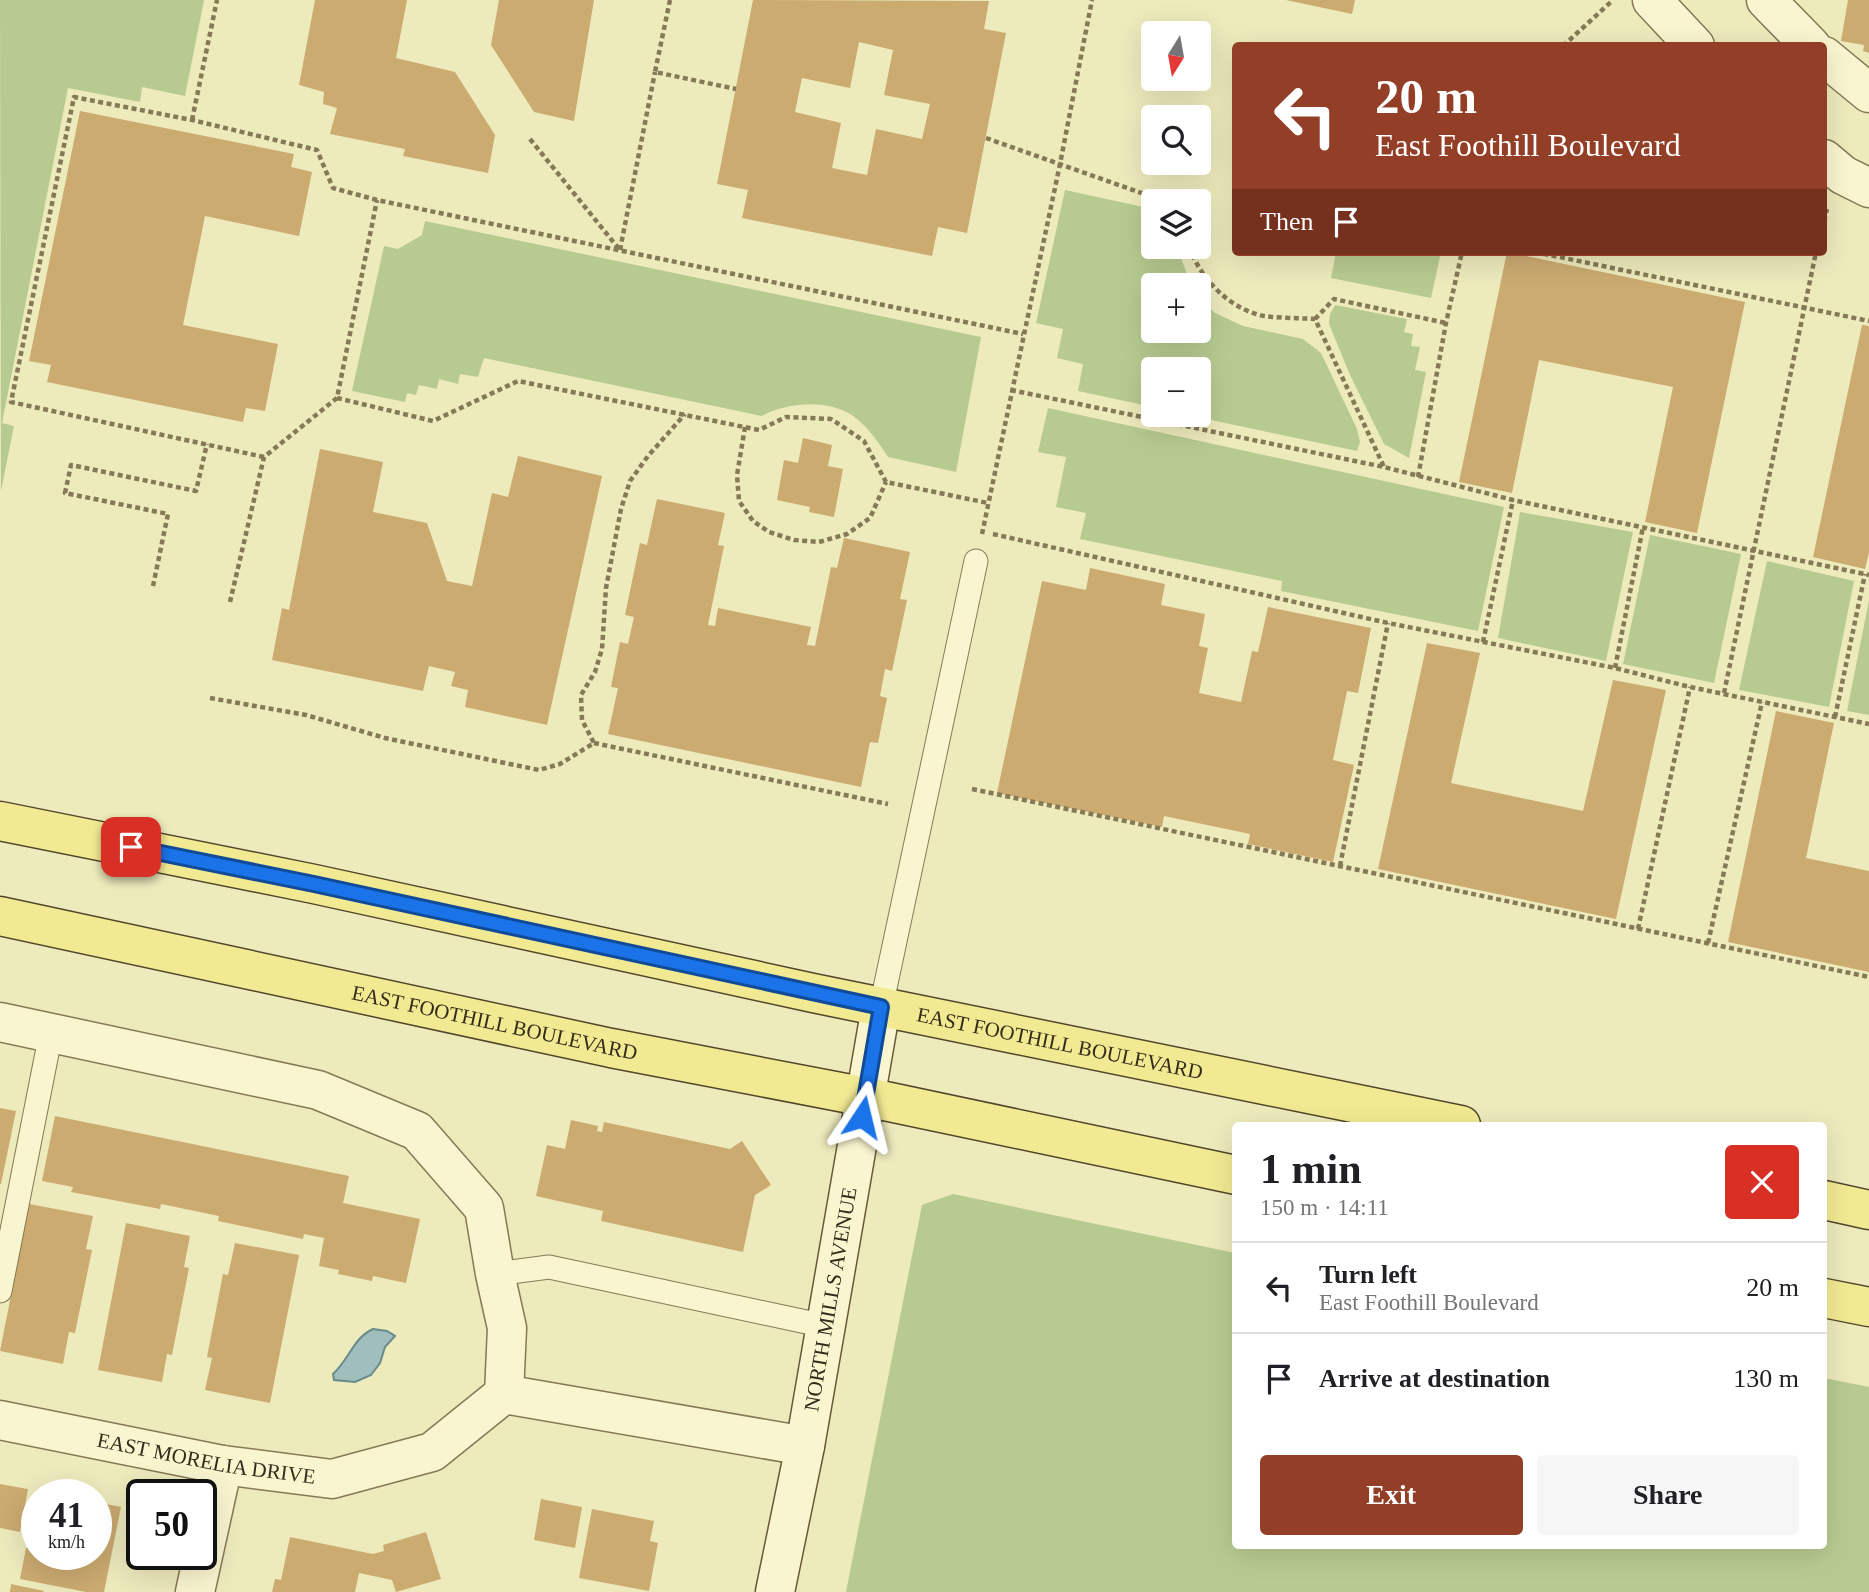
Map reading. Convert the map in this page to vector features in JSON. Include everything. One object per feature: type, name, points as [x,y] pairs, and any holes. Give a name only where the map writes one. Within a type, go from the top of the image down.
[{"type":"main road","name":"EAST FOOTHILL BOULEVARD","points":[[0,821],[314,884],[881,1007],[1446,1122]]},
{"type":"main road","name":"EAST FOOTHILL BOULEVARD","points":[[0,916],[611,1048],[866,1097],[1232,1174]]},
{"type":"main road","points":[[1827,1201],[1869,1210]]},
{"type":"main road","points":[[1827,1298],[1869,1307]]},
{"type":"street","points":[[1652,0],[1691,42]]},
{"type":"street","points":[[1766,0],[1807,42]]},
{"type":"street","points":[[1827,58],[1869,93]]},
{"type":"street","points":[[1827,162],[1843,175],[1869,188]]},
{"type":"street","name":"NORTH MILLS AVENUE","points":[[775,1592],[805,1446],[881,1007]]},
{"type":"street","points":[[0,1022],[318,1090],[417,1130],[484,1208],[507,1328],[504,1394],[723,1434],[805,1446]]},
{"type":"street","name":"EAST MORELIA DRIVE","points":[[0,1420],[223,1465],[332,1479],[432,1452],[504,1394]]},
{"type":"street","points":[[195,1592],[223,1465]]},
{"type":"lane","points":[[881,1007],[976,561]]},
{"type":"lane","points":[[0,1291],[51,1033]]},
{"type":"lane","points":[[495,1274],[549,1267],[825,1326]]},
{"type":"path","points":[[192,120],[217,0]]},
{"type":"path","points":[[620,250],[670,0]]},
{"type":"path","points":[[976,561],[1092,0]]},
{"type":"path","points":[[1567,42],[1613,0]]},
{"type":"path","points":[[655,72],[736,89]]},
{"type":"path","points":[[264,457],[11,402],[74,97],[192,120],[317,150],[333,188],[377,200],[1023,334]]},
{"type":"path","points":[[986,138],[1141,193]]},
{"type":"path","points":[[530,139],[620,250]]},
{"type":"path","points":[[230,602],[264,457],[337,398],[377,200]]},
{"type":"path","points":[[1418,477],[1461,256]]},
{"type":"path","points":[[1554,256],[1869,321]]},
{"type":"path","points":[[1724,692],[1815,256]]},
{"type":"path","points":[[1193,259],[1221,296],[1262,315],[1315,319]]},
{"type":"path","points":[[1315,319],[1334,299],[1446,323]]},
{"type":"path","points":[[1315,319],[1384,467]]},
{"type":"path","points":[[337,398],[433,421],[518,381],[759,430],[786,417],[831,419],[864,441],[886,482]]},
{"type":"path","points":[[1011,390],[1384,467],[1513,500],[1867,574],[1835,717]]},
{"type":"path","points":[[594,743],[582,720],[581,695],[595,672],[602,649],[606,588],[621,509],[630,481],[685,414]]},
{"type":"path","points":[[746,427],[737,475],[739,501],[753,521],[769,532],[794,540],[818,542],[847,534],[870,518],[886,482]]},
{"type":"path","points":[[153,586],[168,514],[65,493],[71,465],[196,491],[207,444]]},
{"type":"path","points":[[886,482],[988,503]]},
{"type":"path","points":[[1483,642],[1513,500]]},
{"type":"path","points":[[1615,668],[1643,527]]},
{"type":"path","points":[[982,532],[1388,623],[1615,668],[1690,687],[1869,724]]},
{"type":"path","points":[[1340,866],[1388,623]]},
{"type":"path","points":[[1638,929],[1690,687]]},
{"type":"path","points":[[211,698],[306,715],[385,738],[538,770],[560,764],[594,743],[888,804]]},
{"type":"path","points":[[1708,943],[1762,702]]},
{"type":"path","points":[[972,789],[1869,976]]},
{"type":"green space","points":[[0,0],[204,0],[185,96],[142,87],[140,102],[68,88],[2,423],[14,426],[1,491]]},
{"type":"green space","points":[[1065,190],[1141,206],[1141,259],[1181,259],[1187,273],[1141,273],[1141,343],[1211,343],[1211,309],[1243,326],[1303,339],[1321,353],[1357,429],[1360,442],[1357,451],[1211,420],[1211,357],[1141,357],[1141,404],[1078,391],[1083,364],[1057,358],[1063,329],[1036,323]]},
{"type":"green space","points":[[425,221],[981,337],[956,472],[888,457],[857,419],[847,412],[823,405],[797,405],[762,416],[484,358],[478,377],[460,374],[458,384],[439,379],[437,389],[419,385],[416,395],[407,393],[405,402],[352,391],[384,246],[398,249],[422,235]]},
{"type":"green space","points":[[1335,256],[1440,256],[1431,298],[1331,278]]},
{"type":"green space","points":[[1335,305],[1407,319],[1404,332],[1413,334],[1411,346],[1420,347],[1415,370],[1426,372],[1409,458],[1384,444],[1350,375],[1329,324]]},
{"type":"green space","points":[[1048,408],[1504,507],[1478,631],[1281,591],[1282,581],[1080,539],[1086,513],[1056,507],[1066,457],[1038,452]]},
{"type":"green space","points":[[1520,512],[1633,532],[1606,661],[1498,638]]},
{"type":"green space","points":[[1650,535],[1741,554],[1714,683],[1623,664]]},
{"type":"green space","points":[[1767,561],[1854,581],[1829,707],[1739,690]]},
{"type":"green space","points":[[1869,600],[1869,715],[1847,711]]},
{"type":"green space","points":[[953,1194],[1232,1252],[1232,1549],[1827,1549],[1827,1379],[1869,1387],[1869,1592],[846,1592],[922,1205]]},
{"type":"water","points":[[373,1329],[387,1331],[395,1336],[385,1347],[380,1363],[371,1375],[355,1382],[334,1380],[333,1374],[361,1338]]},
{"type":"building","points":[[315,0],[407,0],[396,58],[455,72],[495,135],[488,173],[403,156],[405,149],[330,134],[337,108],[323,104],[324,92],[299,85]]},
{"type":"building","points":[[499,0],[594,0],[574,121],[534,112],[491,45]]},
{"type":"building","points":[[753,0],[989,1],[984,29],[1006,33],[967,233],[938,227],[932,256],[742,218],[748,190],[717,184]],"holes":[[[859,42],[893,50],[884,95],[930,104],[922,139],[876,129],[867,175],[832,168],[841,123],[795,112],[802,78],[850,88]]]},
{"type":"building","points":[[1286,0],[1355,0],[1352,14]]},
{"type":"building","points":[[1848,0],[1869,0],[1869,53],[1863,51],[1864,45],[1841,41]]},
{"type":"building","points":[[80,111],[294,154],[291,167],[312,172],[299,236],[205,216],[183,325],[278,344],[265,411],[246,408],[243,422],[47,382],[51,365],[29,361]]},
{"type":"building","points":[[1506,256],[1526,256],[1745,302],[1697,533],[1645,522],[1673,387],[1539,360],[1512,493],[1459,482]]},
{"type":"building","points":[[1862,325],[1869,326],[1869,552],[1865,569],[1813,557]]},
{"type":"building","points":[[803,438],[832,445],[828,466],[843,469],[834,517],[809,512],[810,507],[777,500],[784,460],[798,463]]},
{"type":"building","points":[[320,449],[383,462],[373,512],[427,523],[447,581],[472,586],[492,493],[508,497],[518,456],[602,476],[547,725],[465,707],[468,690],[451,686],[455,672],[429,666],[423,691],[272,660],[282,608],[289,610]]},
{"type":"building","points":[[657,499],[725,513],[718,545],[724,546],[708,625],[715,626],[718,608],[811,627],[807,645],[815,646],[831,567],[837,568],[844,538],[910,552],[900,599],[907,600],[892,671],[885,669],[880,696],[887,698],[878,743],[870,742],[861,787],[608,734],[618,688],[611,687],[620,642],[628,644],[634,617],[625,615],[640,543],[647,545]]},
{"type":"building","points":[[1090,568],[1165,584],[1161,605],[1205,614],[1199,646],[1208,648],[1199,693],[1241,702],[1252,651],[1258,652],[1268,607],[1371,628],[1358,693],[1347,691],[1333,760],[1354,765],[1333,862],[1248,844],[1250,834],[1164,816],[1162,827],[997,793],[1042,581],[1086,590]]},
{"type":"building","points":[[1427,643],[1480,653],[1451,783],[1583,811],[1613,680],[1666,690],[1616,919],[1378,869]]},
{"type":"building","points":[[1776,711],[1834,723],[1806,858],[1869,871],[1869,972],[1728,942]]},
{"type":"building","points":[[0,1108],[16,1111],[1,1184],[0,1184]]},
{"type":"building","points":[[55,1116],[349,1176],[343,1203],[420,1219],[406,1283],[373,1276],[372,1281],[338,1274],[339,1270],[319,1266],[324,1238],[304,1234],[303,1239],[218,1221],[219,1216],[161,1204],[160,1209],[71,1192],[73,1187],[42,1181]]},
{"type":"building","points":[[571,1120],[598,1126],[597,1131],[602,1132],[604,1122],[730,1149],[742,1141],[771,1185],[755,1195],[743,1252],[601,1221],[603,1211],[536,1196],[547,1145],[565,1149]]},
{"type":"building","points":[[29,1204],[93,1216],[86,1249],[92,1250],[75,1333],[69,1332],[63,1364],[0,1351]]},
{"type":"building","points":[[126,1223],[190,1236],[184,1267],[189,1268],[172,1355],[167,1354],[162,1382],[98,1370]]},
{"type":"building","points":[[235,1243],[299,1255],[270,1403],[205,1390],[212,1358],[207,1357],[223,1274],[228,1275]]},
{"type":"building","points":[[0,1484],[21,1488],[20,1532],[0,1528]]},
{"type":"building","points":[[541,1499],[582,1507],[575,1548],[534,1540]]},
{"type":"building","points":[[112,1505],[121,1507],[112,1552]]},
{"type":"building","points":[[592,1509],[654,1521],[650,1541],[658,1543],[649,1591],[579,1578]]},
{"type":"building","points":[[426,1532],[441,1579],[396,1592],[392,1580],[359,1573],[355,1592],[272,1592],[275,1579],[281,1580],[290,1537],[373,1554],[384,1551],[383,1545]]},
{"type":"building","points":[[22,1570],[108,1570],[104,1592],[86,1592],[20,1579]]},
{"type":"building","points":[[11,1584],[44,1591],[10,1592]]},
{"type":"route","points":[[131,847],[881,1007],[862,1117]]}]
